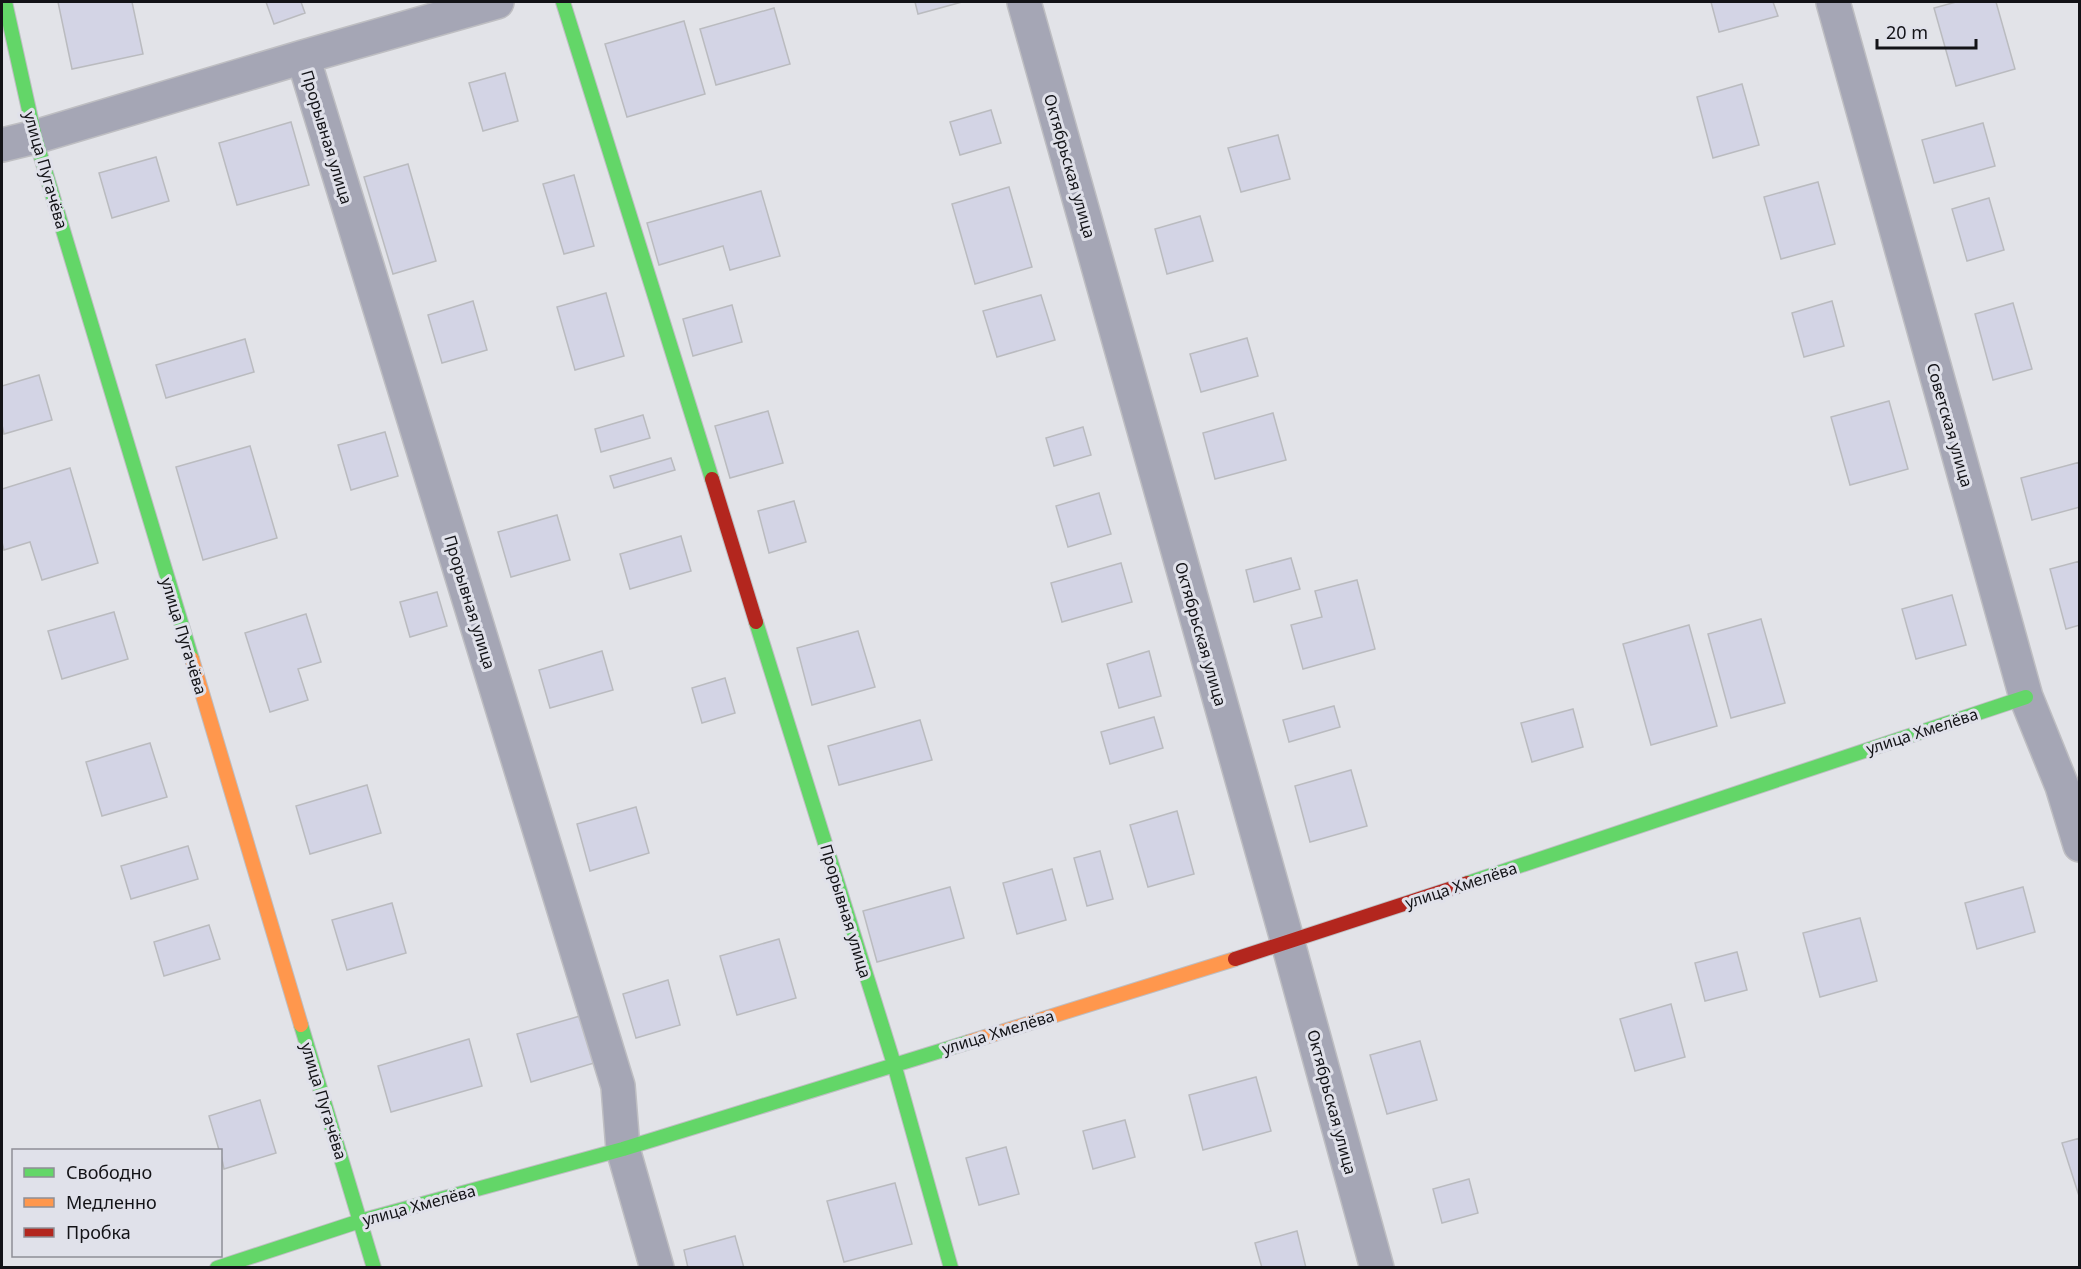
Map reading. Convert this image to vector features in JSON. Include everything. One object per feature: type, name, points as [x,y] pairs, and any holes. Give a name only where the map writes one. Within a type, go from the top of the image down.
[{"type":"street","name":"улица Пугачёва","points":[[5,2],[35,137],[374,1268]]},
{"type":"street","name":"Прорывная улица","points":[[2,145],[497,2]]},
{"type":"street","name":"Прорывная улица","points":[[563,2],[894,1064]]},
{"type":"street","name":"Октябрьская улица","points":[[1024,2],[1377,1268]]},
{"type":"street","name":"Советская улица","points":[[1833,2],[2026,697],[2071,783],[2079,845]]},
{"type":"street","name":"Прорывная улица","points":[[303,57],[618,1086],[623,1149]]},
{"type":"street","name":"улица Хмелёва","points":[[217,1268],[360,1221],[623,1149],[1288,943],[2026,697]]},
{"type":"street","points":[[894,1064],[951,1268]]},
{"type":"street","points":[[623,1149],[657,1268]]},
{"type":"building","points":[[58,2],[132,2],[143,54],[72,69]]},
{"type":"building","points":[[266,2],[301,2],[305,13],[274,24]]},
{"type":"building","points":[[915,2],[962,2],[918,14]]},
{"type":"building","points":[[1711,2],[1773,2],[1778,16],[1719,32]]},
{"type":"building","points":[[1956,2],[1996,2],[2015,69],[1956,86],[1934,8]]},
{"type":"building","points":[[774,8],[790,64],[716,85],[700,29]]},
{"type":"building","points":[[684,21],[705,94],[627,117],[605,44]]},
{"type":"building","points":[[505,73],[518,121],[483,131],[469,83]]},
{"type":"building","points":[[1742,84],[1759,145],[1713,158],[1697,97]]},
{"type":"building","points":[[991,110],[1001,143],[960,155],[950,122]]},
{"type":"building","points":[[291,122],[309,185],[237,205],[219,143]]},
{"type":"building","points":[[1983,123],[1995,166],[1934,183],[1922,140]]},
{"type":"building","points":[[1278,135],[1290,179],[1241,192],[1228,148]]},
{"type":"building","points":[[156,157],[169,201],[112,218],[99,173]]},
{"type":"building","points":[[408,164],[436,261],[393,274],[364,177]]},
{"type":"building","points":[[574,175],[594,246],[564,254],[543,184]]},
{"type":"building","points":[[1818,182],[1835,244],[1781,259],[1764,197]]},
{"type":"building","points":[[1009,187],[1032,267],[975,284],[952,204]]},
{"type":"building","points":[[761,191],[780,256],[730,270],[723,246],[659,265],[647,223]]},
{"type":"building","points":[[1989,198],[2004,250],[1967,261],[1952,209]]},
{"type":"building","points":[[1200,216],[1213,261],[1167,274],[1155,229]]},
{"type":"building","points":[[606,293],[624,356],[575,370],[557,307]]},
{"type":"building","points":[[1041,295],[1055,340],[997,357],[983,311]]},
{"type":"building","points":[[473,301],[487,350],[442,363],[428,315]]},
{"type":"building","points":[[1832,301],[1844,346],[1804,357],[1792,313]]},
{"type":"building","points":[[2013,303],[2032,369],[1993,380],[1975,314]]},
{"type":"building","points":[[732,305],[742,342],[693,356],[683,319]]},
{"type":"building","points":[[1247,338],[1258,376],[1201,392],[1190,354]]},
{"type":"building","points":[[245,339],[254,372],[166,398],[156,365]]},
{"type":"building","points":[[39,375],[52,420],[4,434],[2,386]]},
{"type":"building","points":[[1889,401],[1908,469],[1850,485],[1831,417]]},
{"type":"building","points":[[768,411],[783,463],[730,478],[715,426]]},
{"type":"building","points":[[1273,413],[1286,460],[1215,479],[1203,433]]},
{"type":"building","points":[[643,415],[650,438],[601,452],[595,429]]},
{"type":"building","points":[[1083,427],[1091,455],[1054,466],[1046,438]]},
{"type":"building","points":[[385,432],[398,476],[351,490],[338,445]]},
{"type":"building","points":[[250,446],[277,538],[203,560],[176,467]]},
{"type":"building","points":[[671,458],[675,470],[614,488],[610,476]]},
{"type":"building","points":[[2080,462],[2080,507],[2032,520],[2021,478]]},
{"type":"building","points":[[70,468],[98,563],[42,580],[30,542],[4,550],[2,489]]},
{"type":"building","points":[[1099,493],[1111,534],[1068,547],[1056,506]]},
{"type":"building","points":[[794,501],[806,542],[769,553],[758,511]]},
{"type":"building","points":[[557,515],[570,560],[511,577],[498,532]]},
{"type":"building","points":[[681,536],[691,571],[630,589],[620,554]]},
{"type":"building","points":[[1291,558],[1300,589],[1254,602],[1246,570]]},
{"type":"building","points":[[2080,561],[2080,625],[2066,629],[2050,569]]},
{"type":"building","points":[[1121,563],[1132,602],[1062,622],[1051,583]]},
{"type":"building","points":[[1357,580],[1375,649],[1303,669],[1291,625],[1322,617],[1315,591]]},
{"type":"building","points":[[437,592],[447,626],[410,637],[400,602]]},
{"type":"building","points":[[1952,595],[1966,645],[1916,659],[1902,609]]},
{"type":"building","points":[[114,612],[128,659],[62,679],[48,631]]},
{"type":"building","points":[[306,614],[321,662],[298,669],[308,700],[270,712],[245,633]]},
{"type":"building","points":[[1761,619],[1785,703],[1731,718],[1708,634]]},
{"type":"building","points":[[1689,625],[1717,726],[1651,745],[1623,644]]},
{"type":"building","points":[[858,631],[875,687],[812,705],[797,648]]},
{"type":"building","points":[[602,651],[613,690],[550,708],[539,670]]},
{"type":"building","points":[[1149,651],[1161,696],[1119,708],[1107,664]]},
{"type":"building","points":[[725,678],[735,713],[702,723],[692,688]]},
{"type":"building","points":[[1334,706],[1340,727],[1289,742],[1283,720]]},
{"type":"building","points":[[1573,709],[1583,747],[1532,762],[1521,723]]},
{"type":"building","points":[[1154,717],[1163,748],[1110,764],[1101,732]]},
{"type":"building","points":[[920,720],[932,760],[839,785],[828,746]]},
{"type":"building","points":[[150,743],[167,797],[102,816],[86,762]]},
{"type":"building","points":[[1351,770],[1367,826],[1310,842],[1295,786]]},
{"type":"building","points":[[367,785],[381,833],[310,854],[296,806]]},
{"type":"building","points":[[636,807],[649,853],[590,871],[577,824]]},
{"type":"building","points":[[1177,811],[1194,874],[1148,887],[1130,825]]},
{"type":"building","points":[[188,846],[198,879],[131,899],[121,866]]},
{"type":"building","points":[[1100,851],[1113,899],[1087,906],[1074,858]]},
{"type":"building","points":[[1052,869],[1066,920],[1017,934],[1003,883]]},
{"type":"building","points":[[950,887],[964,938],[877,962],[863,911]]},
{"type":"building","points":[[2023,887],[2035,932],[1977,949],[1965,903]]},
{"type":"building","points":[[392,903],[406,953],[347,970],[332,920]]},
{"type":"building","points":[[1860,918],[1877,981],[1820,997],[1803,933]]},
{"type":"building","points":[[209,925],[220,959],[164,976],[154,942]]},
{"type":"building","points":[[779,939],[796,998],[737,1015],[720,956]]},
{"type":"building","points":[[1737,952],[1747,990],[1705,1001],[1695,963]]},
{"type":"building","points":[[668,980],[680,1025],[636,1038],[623,994]]},
{"type":"building","points":[[1671,1004],[1685,1057],[1635,1071],[1620,1019]]},
{"type":"building","points":[[580,1016],[594,1063],[531,1082],[517,1034]]},
{"type":"building","points":[[469,1039],[482,1086],[391,1112],[378,1066]]},
{"type":"building","points":[[1420,1041],[1437,1100],[1387,1114],[1370,1055]]},
{"type":"building","points":[[1256,1077],[1271,1131],[1203,1150],[1189,1095]]},
{"type":"building","points":[[260,1100],[276,1153],[224,1169],[222,1149],[219,1149],[209,1116]]},
{"type":"building","points":[[1125,1120],[1135,1157],[1093,1169],[1083,1131]]},
{"type":"building","points":[[2080,1138],[2080,1199],[2062,1143]]},
{"type":"building","points":[[1006,1147],[1019,1194],[979,1205],[966,1158]]},
{"type":"building","points":[[1469,1179],[1478,1213],[1442,1223],[1433,1189]]},
{"type":"building","points":[[895,1183],[912,1244],[844,1262],[827,1201]]},
{"type":"building","points":[[1297,1231],[1306,1268],[1262,1268],[1255,1243]]},
{"type":"building","points":[[735,1236],[744,1268],[688,1268],[684,1250]]},
{"type":"traffic: fast","points":[[5,2],[35,137],[192,659]]},
{"type":"traffic: fast","points":[[563,2],[712,479]]},
{"type":"traffic: fast","points":[[756,622],[894,1064],[951,1268]]},
{"type":"traffic: fast","points":[[1468,883],[2026,697]]},
{"type":"traffic: fast","points":[[301,1025],[374,1268]]},
{"type":"traffic: fast","points":[[217,1268],[360,1221],[623,1149],[969,1042]]},
{"type":"traffic: slow","points":[[192,659],[301,1025]]},
{"type":"traffic: slow","points":[[969,1042],[1235,959]]},
{"type":"traffic: jam","points":[[712,479],[756,622]]},
{"type":"traffic: jam","points":[[1235,959],[1468,883]]}]
